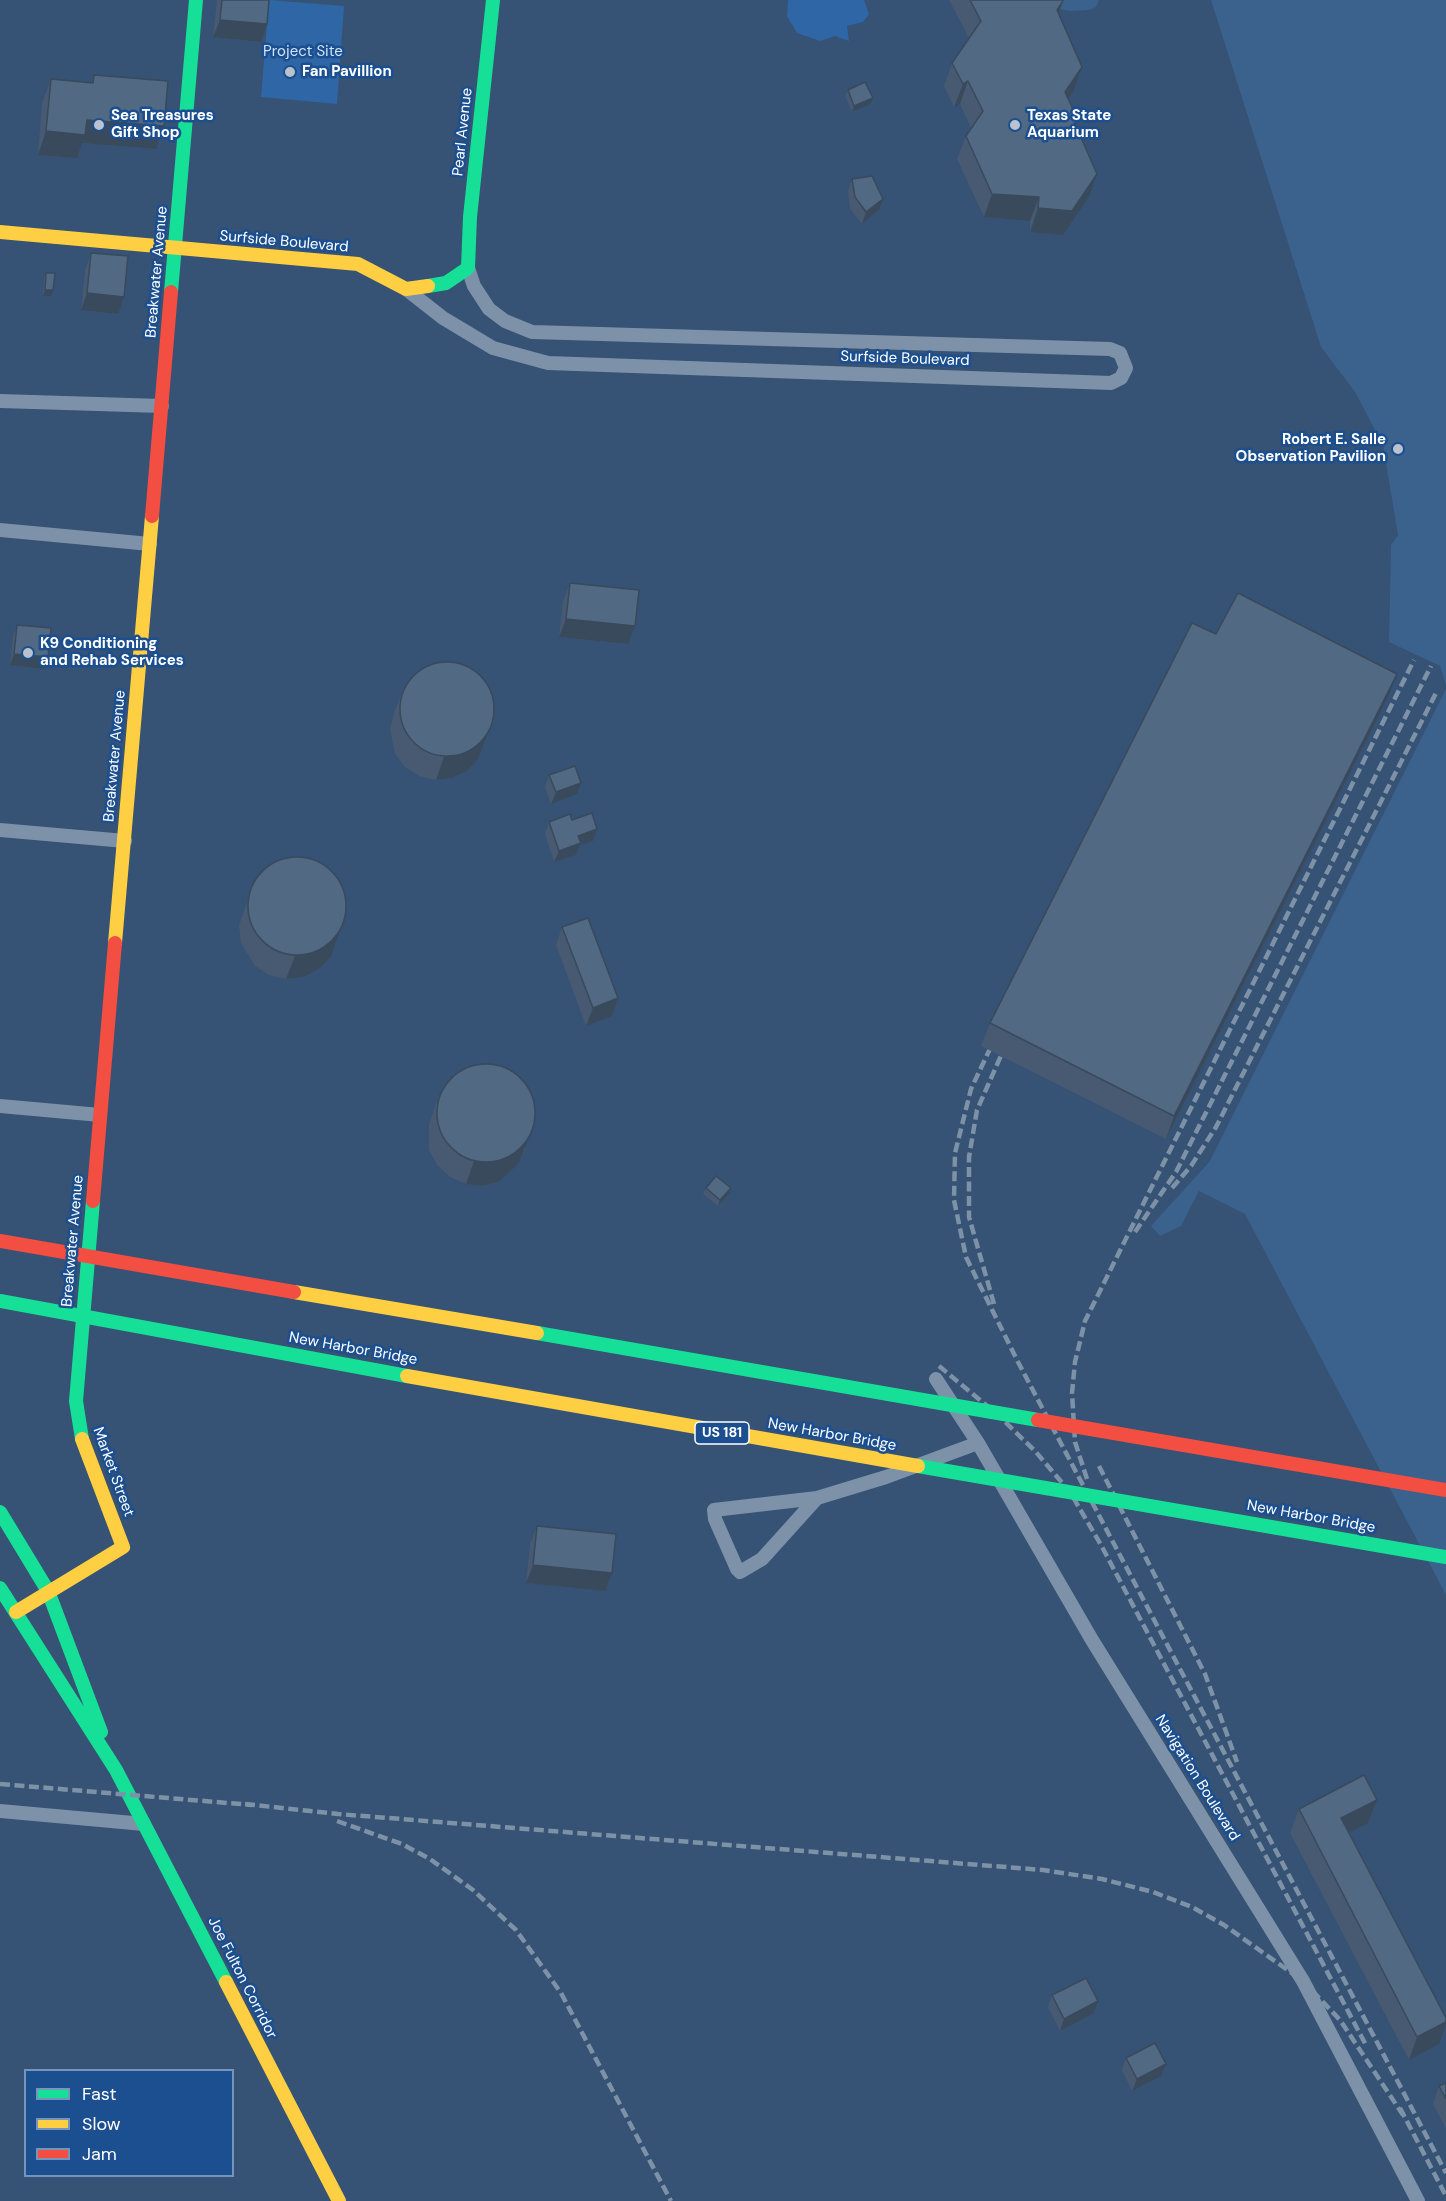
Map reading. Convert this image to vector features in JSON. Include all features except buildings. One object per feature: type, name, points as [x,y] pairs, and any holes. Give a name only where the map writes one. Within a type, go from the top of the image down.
[{"type":"main road","name":"Breakwater Avenue","points":[[79,1372],[196,0]]},
{"type":"main road","name":"Pearl Avenue","points":[[468,268],[470,217],[493,0]]},
{"type":"main road","name":"Surfside Boulevard","points":[[0,232],[358,264],[406,289]]},
{"type":"main road","points":[[406,289],[446,283],[468,268]]},
{"type":"main road","points":[[0,1241],[1446,1490]]},
{"type":"main road","name":"New Harbor Bridge","points":[[0,1300],[602,1412],[1446,1557]]},
{"type":"main road","name":"Market Street","points":[[48,1591],[123,1547],[83,1442],[76,1414],[79,1372]]},
{"type":"main road","name":"Joe Fulton Corridor","points":[[0,1512],[48,1591],[116,1770]]},
{"type":"main road","name":"Joe Fulton Corridor","points":[[0,1588],[116,1770],[339,2201]]},
{"type":"main road","points":[[15,1612],[48,1591]]},
{"type":"street","name":"Surfside Boulevard","points":[[406,289],[443,318],[493,348],[548,363],[1111,383],[1121,378],[1126,368],[1120,353],[1110,349],[532,332],[504,321],[489,309],[474,286],[468,268]]},
{"type":"street","points":[[0,402],[162,406]]},
{"type":"street","points":[[0,530],[150,544]]},
{"type":"street","points":[[0,830],[125,841]]},
{"type":"street","points":[[0,1106],[100,1115]]},
{"type":"street","name":"Navigation Boulevard","points":[[936,1379],[978,1443],[1092,1640],[1303,1981],[1418,2201]]},
{"type":"street","points":[[817,1498],[762,1559],[740,1572],[737,1569],[715,1519],[714,1510],[817,1498],[886,1477],[978,1443]]},
{"type":"street","points":[[0,1811],[144,1824]]},
{"type":"green space","name":"Project Site","points":[[269,0],[344,6],[337,104],[261,97]]},
{"type":"green space","points":[[788,0],[864,0],[869,14],[863,22],[847,26],[849,41],[835,36],[820,41],[797,33],[787,16]]},
{"type":"shaded area","points":[[1050,0],[1099,0],[1096,7],[1090,10],[1070,11],[1058,9]]},
{"type":"shaded area","points":[[1211,0],[1446,0],[1446,685],[1440,666],[1389,642],[1391,545],[1398,535],[1383,445],[1355,392],[1321,347]]},
{"type":"shaded area","points":[[1446,689],[1446,1595],[1245,1214],[1199,1191],[1181,1226],[1160,1236],[1151,1226],[1210,1161]]},
{"type":"railway","points":[[1087,1479],[1075,1442],[1072,1393],[1075,1362],[1085,1321],[1414,660]]},
{"type":"railway","points":[[1135,1232],[1176,1172],[1431,666]]},
{"type":"railway","points":[[1172,1188],[1191,1166],[1216,1127],[1437,691]]},
{"type":"railway","points":[[997,1034],[971,1089],[955,1153],[954,1200],[966,1257],[1018,1362],[1446,2173]]},
{"type":"railway","points":[[994,1304],[969,1217],[969,1157],[977,1110],[1007,1042]]},
{"type":"railway","points":[[939,1366],[998,1415],[1035,1451],[1070,1492],[1101,1545],[1367,2047]]},
{"type":"railway","points":[[1099,1466],[1205,1674],[1237,1762]]},
{"type":"railway","points":[[0,1784],[252,1805]]},
{"type":"railway","points":[[245,1804],[338,1814],[1043,1870],[1102,1879],[1153,1892],[1192,1907],[1224,1925],[1303,1981],[1340,2020],[1403,2115]]},
{"type":"railway","points":[[337,1821],[402,1844],[430,1859],[473,1890],[516,1930],[561,1993],[671,2201]]},
{"type":"railway","points":[[1400,2108],[1446,2196]]},
{"type":"traffic: fast","points":[[171,292],[196,0]]},
{"type":"traffic: fast","points":[[428,286],[446,283],[468,268],[470,217],[493,0]]},
{"type":"traffic: fast","points":[[82,1439],[76,1401],[93,1201]]},
{"type":"traffic: fast","points":[[0,1301],[407,1376]]},
{"type":"traffic: fast","points":[[537,1333],[1038,1420]]},
{"type":"traffic: fast","points":[[918,1466],[1446,1557]]},
{"type":"traffic: fast","points":[[0,1512],[48,1591],[101,1732]]},
{"type":"traffic: fast","points":[[0,1588],[116,1770],[226,1982]]},
{"type":"traffic: slow","points":[[0,232],[358,264],[406,289],[428,286]]},
{"type":"traffic: slow","points":[[115,943],[152,516]]},
{"type":"traffic: slow","points":[[294,1292],[537,1333]]},
{"type":"traffic: slow","points":[[407,1376],[918,1466]]},
{"type":"traffic: slow","points":[[16,1612],[123,1547],[82,1439]]},
{"type":"traffic: slow","points":[[226,1982],[339,2201]]},
{"type":"traffic: jam","points":[[152,516],[171,292]]},
{"type":"traffic: jam","points":[[93,1201],[115,943]]},
{"type":"traffic: jam","points":[[0,1241],[294,1292]]},
{"type":"traffic: jam","points":[[1038,1420],[1446,1490]]},
{"type":"place","name":"Fan Pavillion","points":[[290,72]]},
{"type":"place","name":"Sea Treasures Gift Shop","points":[[99,125]]},
{"type":"place","name":"Texas State Aquarium","points":[[1015,125]]},
{"type":"place","name":"Robert E. Salle Observation Pavilion","points":[[1398,449]]},
{"type":"place","name":"K9 Conditioning and Rehab Services","points":[[28,653]]}]
